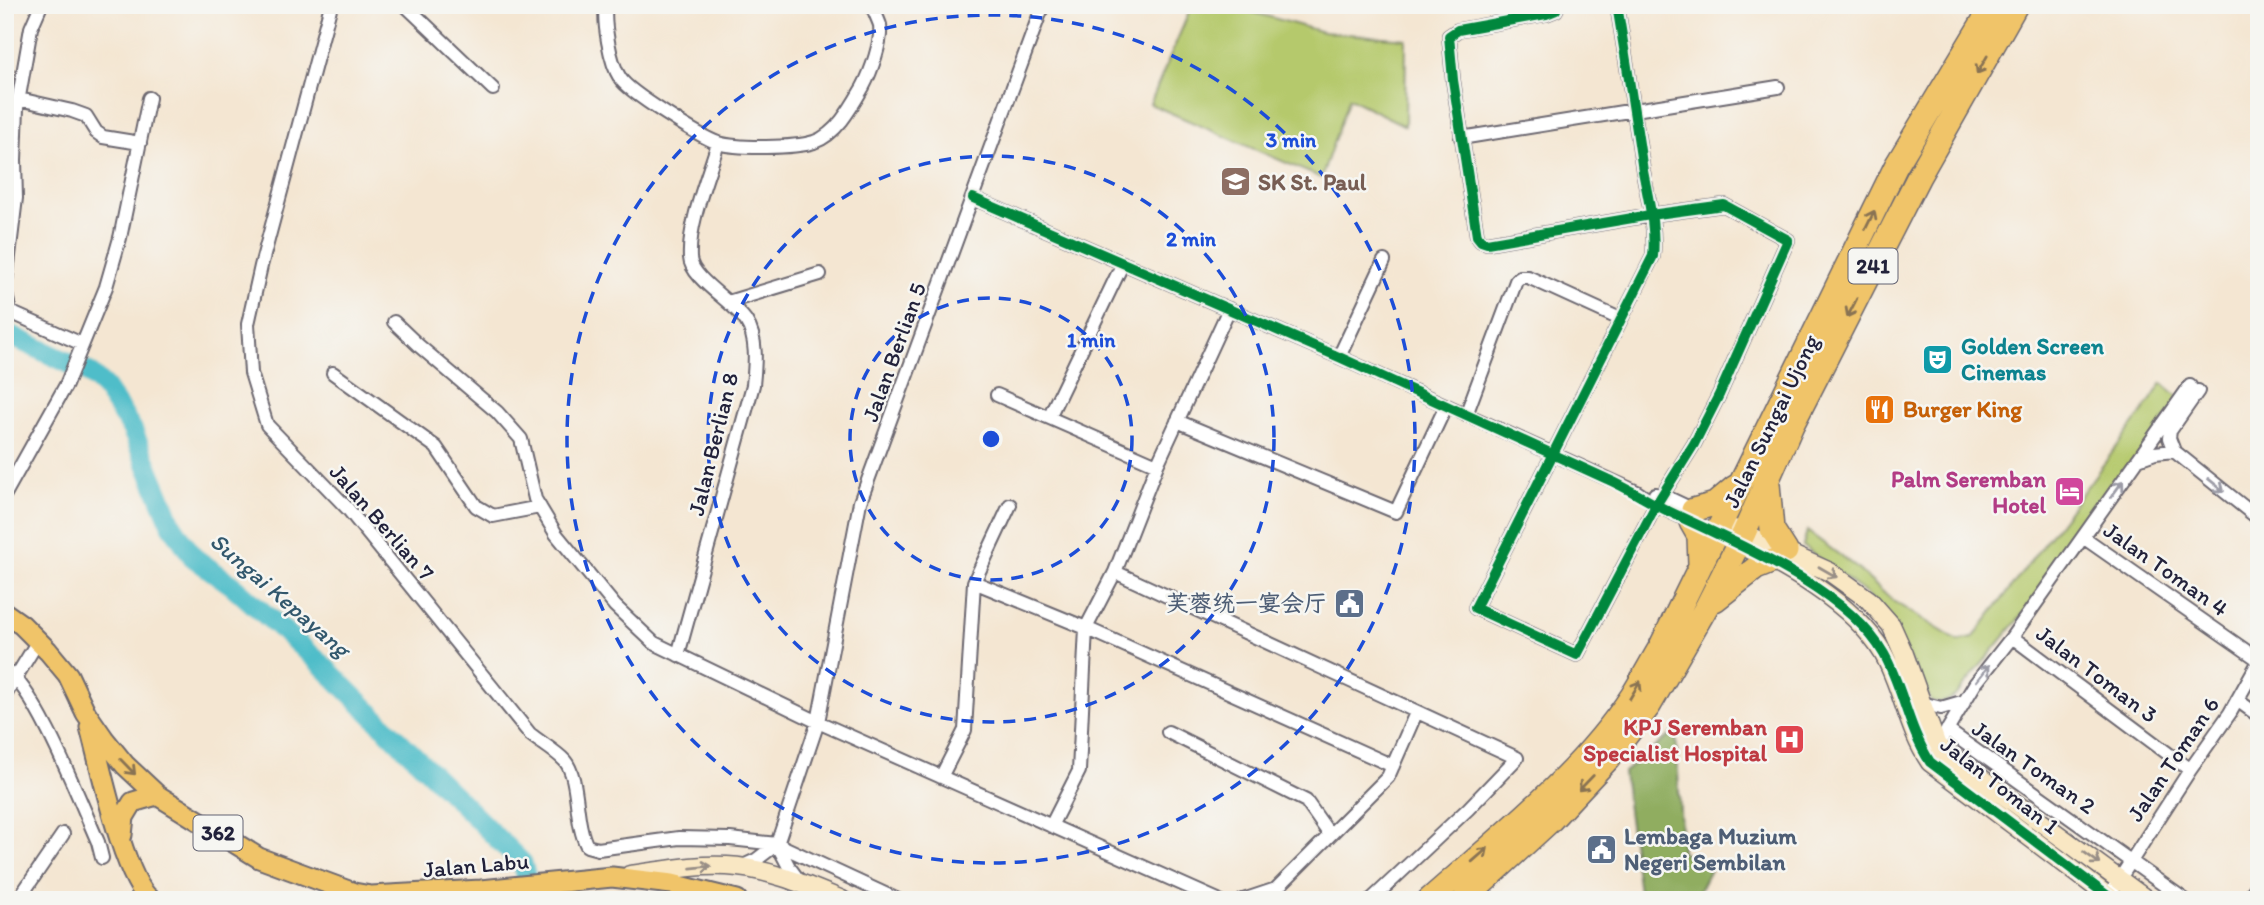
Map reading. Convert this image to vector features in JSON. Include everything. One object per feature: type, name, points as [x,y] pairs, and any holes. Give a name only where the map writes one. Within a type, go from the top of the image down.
[{"type":"highway","name":"Jalan Sungai Ujong","points":[[1429,900],[1537,805],[1595,744],[1631,698],[1661,646],[1700,568],[1896,166],[1993,5]]},
{"type":"highway","name":"Jalan Sungai Ujong","points":[[1464,900],[1550,820],[1608,759],[1649,706],[1707,606],[1741,539],[1792,425],[1919,176],[2016,5]]},
{"type":"highway","points":[[1700,568],[1699,536],[1692,516],[1715,504],[1741,481]]},
{"type":"highway","points":[[1707,606],[1756,568],[1779,556],[1772,529],[1768,481]]},
{"type":"main road","name":"Jalan Labu","points":[[5,612],[38,641],[68,675],[86,713],[129,868],[143,894],[151,900]]},
{"type":"main road","name":"Jalan Labu","points":[[86,713],[125,765],[157,795],[259,858],[354,893],[386,897],[612,877]]},
{"type":"main road","points":[[121,840],[124,817],[133,802],[157,795]]},
{"type":"main road","points":[[612,877],[672,884],[737,900]]},
{"type":"street","points":[[41,5],[30,28],[19,99],[15,160],[16,198],[5,290],[10,312],[80,347]]},
{"type":"street","name":"Jalan Berlian 7","points":[[331,5],[248,324],[251,373],[267,425],[348,509],[530,734],[565,761],[572,773],[581,833],[587,846],[598,849],[679,838],[730,839],[777,844]]},
{"type":"street","points":[[405,5],[493,89]]},
{"type":"street","points":[[606,5],[604,16],[620,79],[648,103],[719,143],[758,147],[816,141],[834,128],[854,103],[870,75],[880,26],[872,5]]},
{"type":"street","name":"Jalan Berlian 5","points":[[777,844],[818,722],[860,502],[1043,5]]},
{"type":"street","points":[[1545,5],[1563,5]]},
{"type":"street","points":[[1558,5],[1556,10],[1546,14],[1458,30],[1449,36],[1461,138],[1480,241],[1487,243],[1650,215],[1724,205],[1788,240],[1719,395],[1659,500],[1577,654],[1475,608],[1653,256],[1654,234],[1650,215],[1617,5]]},
{"type":"street","points":[[1461,138],[1778,87]]},
{"type":"street","points":[[5,494],[66,384],[106,287],[120,238],[149,98]]},
{"type":"street","points":[[19,99],[86,116],[96,132],[103,137],[140,143]]},
{"type":"street","name":"Jalan Berlian 8","points":[[678,655],[753,385],[756,356],[747,322],[713,288],[695,275],[690,260],[694,224],[719,143]]},
{"type":"street","points":[[973,198],[1339,357],[1719,528]]},
{"type":"street","points":[[1339,357],[1384,261]]},
{"type":"street","points":[[1049,417],[1123,263]]},
{"type":"street","points":[[728,302],[820,274]]},
{"type":"street","points":[[1466,415],[1516,281],[1520,277],[1528,277],[1620,319]]},
{"type":"street","points":[[1051,826],[1079,771],[1086,628],[1115,572],[1157,465],[1229,309]]},
{"type":"street","points":[[394,322],[497,412],[521,439],[535,499],[556,534],[615,606],[654,643],[818,722],[1218,900]]},
{"type":"street","points":[[333,373],[436,447],[476,506],[493,516],[540,507]]},
{"type":"street","name":"Jalan Toman 1","points":[[1938,746],[1975,684],[2012,637],[2138,459],[2194,389],[2170,430],[2169,438],[2174,451]]},
{"type":"street","points":[[997,395],[1157,465]]},
{"type":"street","points":[[1177,421],[1396,512],[1446,406]]},
{"type":"street","points":[[2138,459],[2155,453],[2174,451],[2259,519]]},
{"type":"street","points":[[941,776],[965,730],[974,582],[1010,505]]},
{"type":"street","name":"Jalan Toman 1","points":[[1719,528],[1779,556],[1830,572],[1869,600],[1891,625],[1938,746],[2109,899]]},
{"type":"street","name":"Jalan Toman 4","points":[[2083,537],[2259,661]]},
{"type":"street","name":"Jalan Toman 1","points":[[1779,556],[1869,634],[1884,654],[1914,735],[1938,746],[2147,900]]},
{"type":"street","points":[[1115,572],[1517,758],[1468,809],[1371,900]]},
{"type":"street","points":[[974,582],[1086,628],[1393,766]]},
{"type":"street","name":"Jalan Toman 3","points":[[2012,637],[2190,770]]},
{"type":"street","points":[[5,695],[11,672],[38,641]]},
{"type":"street","name":"Jalan Toman 6","points":[[2109,899],[2237,700],[2259,661]]},
{"type":"street","points":[[11,672],[51,739],[98,842],[102,858]]},
{"type":"street","points":[[2237,700],[2259,716]]},
{"type":"street","points":[[1922,702],[1941,708],[1965,701]]},
{"type":"street","points":[[1243,900],[1276,889],[1388,777],[1416,713]]},
{"type":"street","points":[[1168,732],[1306,801],[1330,835]]},
{"type":"street","name":"Jalan Toman 2","points":[[1938,746],[2010,776],[2185,900]]},
{"type":"street","points":[[2000,792],[2010,776]]},
{"type":"street","points":[[18,900],[63,834]]},
{"type":"street","points":[[741,867],[756,860],[777,844]]},
{"type":"street","points":[[777,844],[801,883]]},
{"type":"street","points":[[777,844],[898,900]]},
{"type":"street","name":"Jalan Labu","points":[[612,877],[710,866],[741,867],[801,883],[842,900]]},
{"type":"street","points":[[2247,900],[2259,883]]},
{"type":"green space","points":[[1192,5],[1227,5],[1323,32],[1406,39],[1405,126],[1349,98],[1321,178],[1150,104]]},
{"type":"green space","points":[[2162,383],[2180,398],[2046,586],[1958,693],[1949,700],[1931,701],[1917,672],[1869,596],[1803,546],[1807,531],[1853,565],[1893,601],[1958,641],[1973,638]]},
{"type":"green space","points":[[1676,730],[1682,852],[1710,870],[1698,893],[1702,900],[1640,900],[1623,773]]},
{"type":"waterway","name":"Sungai Kepayang","points":[[5,333],[88,372],[105,388],[132,429],[172,525],[193,557],[232,585],[320,663],[522,863],[532,900]]},
{"type":"cycle path","points":[[1558,5],[1556,10],[1546,14],[1458,30],[1449,36],[1453,80],[1477,236],[1481,241],[1487,243],[1650,215],[1724,205],[1788,240],[1719,395],[1694,444],[1656,505],[1577,655],[1475,608],[1653,256],[1653,235],[1652,224],[1651,213],[1617,5]]},
{"type":"cycle path","points":[[973,198],[1339,357],[1615,483],[1756,553],[1817,588],[1867,630],[1884,654],[1916,736],[1930,762],[2113,900]]},
{"type":"place","name":"SK St. Paul","points":[[1235,182]]},
{"type":"place","name":"Golden Screen Cinemas","points":[[1938,359]]},
{"type":"place","name":"Burger King","points":[[1880,409]]},
{"type":"place","name":"Palm Seremban Hotel","points":[[2069,492]]},
{"type":"place","name":"芙蓉统一宴会厅","points":[[1350,603]]},
{"type":"place","name":"KPJ Seremban Specialist Hospital","points":[[1790,740]]},
{"type":"place","name":"Lembaga Muzium Negeri Sembilan","points":[[1601,849]]}]
